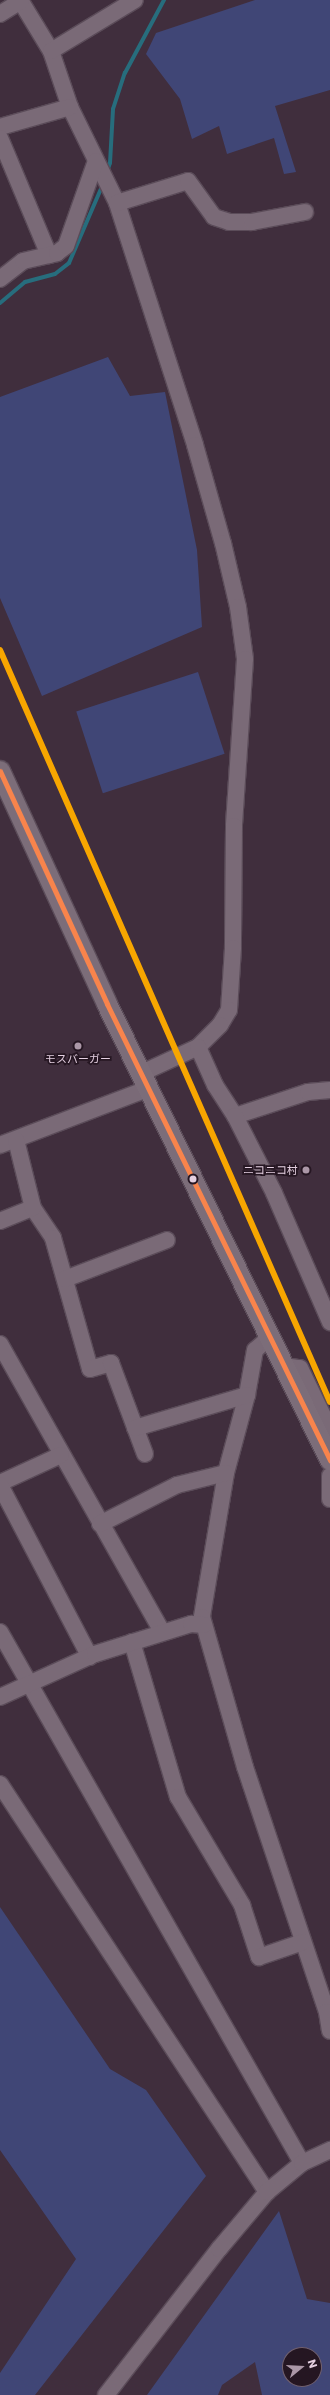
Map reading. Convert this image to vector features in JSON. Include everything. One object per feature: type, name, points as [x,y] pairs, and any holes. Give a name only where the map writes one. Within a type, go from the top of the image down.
[{"type":"main road","points":[[0,770],[5,793],[146,1081],[269,1338],[330,1460]]},
{"type":"street","points":[[0,14],[21,0],[51,51],[70,107],[114,199],[195,445],[221,536],[238,608],[245,659],[234,826],[231,993],[229,1010],[220,1025],[198,1047],[146,1081],[16,1140],[0,1145]]},
{"type":"street","points":[[51,51],[136,0]]},
{"type":"street","points":[[0,127],[70,107]]},
{"type":"street","points":[[0,138],[49,255]]},
{"type":"street","points":[[0,279],[23,261],[57,253],[66,246],[98,166]]},
{"type":"street","points":[[114,199],[188,181],[214,217],[229,222],[252,222],[305,212]]},
{"type":"street","points":[[198,1047],[215,1085],[236,1116],[274,1193],[330,1322]]},
{"type":"street","points":[[236,1116],[308,1092],[330,1090]]},
{"type":"street","points":[[16,1140],[33,1208],[54,1238],[90,1369],[111,1363],[145,1454]]},
{"type":"street","points":[[0,1221],[33,1208]]},
{"type":"street","points":[[65,1279],[167,1240]]},
{"type":"street","points":[[269,1338],[255,1350],[247,1395],[226,1473],[202,1617],[245,1767],[327,2012],[330,2032]]},
{"type":"street","points":[[0,1344],[61,1455],[162,1632]]},
{"type":"street","points":[[283,1366],[300,1368],[330,1430]]},
{"type":"street","points":[[135,1428],[247,1395]]},
{"type":"street","points":[[61,1455],[0,1484],[90,1656]]},
{"type":"street","points":[[100,1524],[178,1485],[226,1473]]},
{"type":"street","points":[[330,1476],[330,1500]]},
{"type":"street","points":[[0,1697],[90,1656],[191,1624],[204,1625]]},
{"type":"street","points":[[0,1632],[302,2163]]},
{"type":"street","points":[[132,1642],[178,1797],[242,1905],[259,1957],[303,1942]]},
{"type":"street","points":[[0,1784],[267,2192]]},
{"type":"street","points":[[106,2395],[219,2249],[267,2192],[302,2163],[330,2150]]},
{"type":"shaded area","points":[[255,0],[330,0],[330,90],[275,106],[296,172],[284,174],[274,138],[227,154],[219,126],[192,139],[180,99],[146,54],[156,33]]},
{"type":"shaded area","points":[[108,357],[130,396],[165,392],[197,550],[202,627],[42,696],[0,598],[0,397]]},
{"type":"shaded area","points":[[198,672],[225,754],[103,793],[76,712]]},
{"type":"shaded area","points":[[0,1907],[110,2069],[146,2090],[206,2176],[35,2395],[0,2395],[0,2373],[76,2259],[0,2150]]},
{"type":"shaded area","points":[[279,2211],[307,2299],[330,2303],[330,2395],[262,2395],[255,2362],[222,2385],[218,2395],[147,2395]]},
{"type":"waterway","points":[[107,172],[110,163],[113,109],[125,73],[164,0]]},
{"type":"waterway","points":[[0,303],[25,282],[55,274],[69,263],[103,184]]},
{"type":"transit line","points":[[0,650],[330,1402]]},
{"type":"transit line","points":[[0,771],[107,1004],[330,1460]]},
{"type":"place","name":"モスバーガー","points":[[78,1046]]},
{"type":"place","name":"ニコニコ村","points":[[306,1170]]}]
